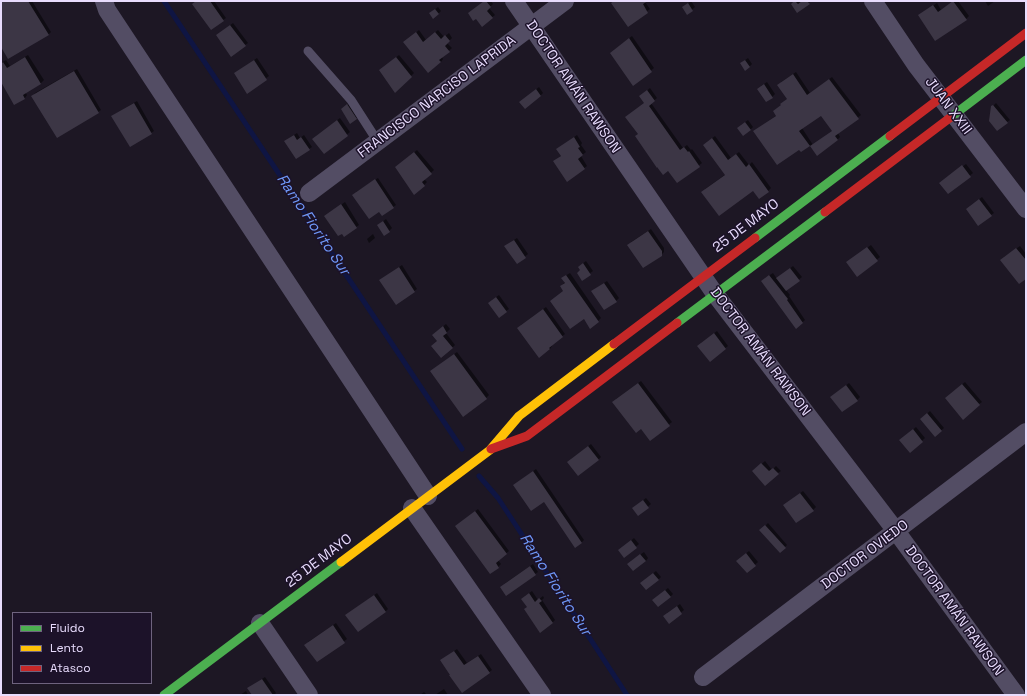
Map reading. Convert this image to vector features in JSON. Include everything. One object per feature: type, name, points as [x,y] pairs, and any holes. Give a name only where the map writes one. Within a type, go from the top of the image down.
[{"type":"street","points":[[104,1],[107,10],[428,496]]},
{"type":"street","name":"DOCTOR AMÁN RAWSON","points":[[514,1],[715,294],[896,531],[1016,695]]},
{"type":"street","name":"FRANCISCO NARCISO LAPRIDA","points":[[309,193],[565,1]]},
{"type":"street","name":"JUAN XXIII","points":[[874,1],[916,65],[1026,209]]},
{"type":"street","name":"25 DE MAYO","points":[[164,695],[490,450],[519,416],[1026,33]]},
{"type":"street","name":"25 DE MAYO","points":[[490,450],[527,436],[1026,60]]},
{"type":"street","name":"DOCTOR OVIEDO","points":[[703,677],[1026,432]]},
{"type":"street","points":[[412,508],[542,695]]},
{"type":"street","points":[[260,623],[309,695]]},
{"type":"lane","points":[[308,51],[351,100],[378,142]]},
{"type":"building","points":[[1,1],[28,1],[49,35],[8,59],[1,47]]},
{"type":"building","points":[[196,1],[210,1],[224,21],[211,30],[192,4]]},
{"type":"building","points":[[486,1],[491,7],[487,11],[493,18],[482,27],[476,19],[473,21],[468,13]]},
{"type":"building","points":[[614,1],[648,1],[643,4],[648,13],[628,27],[611,3]]},
{"type":"building","points":[[794,1],[798,4],[802,1],[807,1],[810,4],[797,13],[791,4]]},
{"type":"building","points":[[953,1],[967,20],[935,41],[918,15],[933,5],[938,12]]},
{"type":"building","points":[[688,3],[693,11],[687,15],[682,7]]},
{"type":"building","points":[[435,9],[439,14],[433,19],[429,13]]},
{"type":"building","points":[[230,25],[246,46],[231,57],[216,35]]},
{"type":"building","points":[[416,32],[423,42],[435,32],[441,39],[445,35],[450,41],[445,46],[450,52],[439,60],[441,62],[428,73],[403,42]]},
{"type":"building","points":[[629,38],[652,72],[633,86],[610,53]]},
{"type":"building","points":[[25,57],[41,84],[23,95],[25,99],[14,105],[1,82],[1,64],[3,62],[7,68]]},
{"type":"building","points":[[396,57],[412,77],[395,93],[379,70]]},
{"type":"building","points":[[254,60],[267,80],[247,94],[234,73]]},
{"type":"building","points":[[745,60],[750,67],[745,71],[740,63]]},
{"type":"building","points":[[74,71],[99,113],[57,138],[31,96]]},
{"type":"building","points":[[793,74],[807,95],[829,79],[859,119],[835,136],[838,140],[817,156],[810,146],[801,152],[799,150],[777,165],[753,131],[776,116],[773,111],[787,99],[777,85]],"holes":[[[821,116],[832,131],[810,146],[799,131]]]},
{"type":"building","points":[[764,84],[773,98],[766,102],[757,89]]},
{"type":"building","points":[[536,89],[541,96],[525,109],[519,102]]},
{"type":"building","points":[[647,90],[655,101],[649,106],[680,150],[684,147],[688,152],[689,151],[700,167],[677,183],[668,171],[663,175],[657,168],[635,136],[638,134],[625,117],[644,103],[639,96]]},
{"type":"building","points":[[134,103],[152,134],[130,147],[111,116]]},
{"type":"building","points":[[347,104],[357,119],[350,124],[341,109]]},
{"type":"building","points":[[993,105],[1008,123],[997,131],[989,121],[991,106]]},
{"type":"building","points":[[337,120],[348,136],[324,154],[312,139]]},
{"type":"building","points":[[745,122],[751,130],[743,136],[737,128]]},
{"type":"building","points":[[294,135],[297,140],[301,137],[310,150],[296,159],[284,141]]},
{"type":"building","points":[[574,137],[580,147],[578,148],[583,155],[578,159],[585,169],[567,182],[553,161],[561,156],[556,149]]},
{"type":"building","points":[[712,138],[728,160],[736,154],[746,167],[749,164],[769,192],[759,199],[753,191],[719,216],[701,192],[725,175],[703,145]]},
{"type":"building","points":[[414,152],[432,174],[422,182],[425,186],[414,195],[395,167]]},
{"type":"building","points":[[962,165],[971,177],[948,194],[939,183]]},
{"type":"building","points":[[375,179],[394,208],[382,216],[379,212],[369,219],[352,195]]},
{"type":"building","points":[[979,199],[992,216],[978,226],[966,209]]},
{"type":"building","points":[[341,204],[357,228],[344,237],[342,234],[338,236],[324,216]]},
{"type":"building","points":[[383,221],[390,232],[384,236],[377,225]]},
{"type":"building","points":[[648,231],[662,251],[662,256],[643,268],[627,245]]},
{"type":"building","points":[[514,240],[526,258],[517,264],[504,246]]},
{"type":"building","points":[[867,247],[878,261],[857,277],[846,262]]},
{"type":"building","points":[[1016,248],[1026,260],[1026,279],[1019,284],[1000,260]]},
{"type":"building","points":[[583,263],[591,275],[582,281],[577,273],[580,270],[578,267]]},
{"type":"building","points":[[399,267],[415,292],[396,305],[379,280]]},
{"type":"building","points":[[790,268],[800,281],[786,291],[776,278]]},
{"type":"building","points":[[566,275],[599,322],[590,329],[584,319],[570,329],[550,301],[563,291],[560,286],[565,283],[561,278]]},
{"type":"building","points":[[769,275],[788,299],[787,300],[803,323],[796,329],[761,281]]},
{"type":"building","points":[[604,283],[617,302],[604,310],[591,291]]},
{"type":"building","points":[[496,297],[507,312],[499,318],[488,303]]},
{"type":"building","points":[[543,309],[563,337],[539,358],[517,328]]},
{"type":"building","points":[[443,326],[447,333],[443,336],[453,348],[441,358],[431,346],[437,341],[432,335]]},
{"type":"building","points":[[714,333],[726,349],[710,362],[697,346]]},
{"type":"building","points":[[454,354],[487,399],[463,417],[430,371]]},
{"type":"building","points":[[638,383],[670,426],[650,441],[641,429],[636,433],[612,402]]},
{"type":"building","points":[[962,384],[980,405],[963,420],[945,398]]},
{"type":"building","points":[[846,385],[858,401],[842,412],[830,397]]},
{"type":"building","points":[[927,413],[942,431],[935,437],[920,419]]},
{"type":"building","points":[[913,429],[923,442],[910,453],[899,440]]},
{"type":"building","points":[[588,446],[599,460],[578,476],[567,462]]},
{"type":"building","points":[[761,463],[769,471],[773,468],[779,474],[765,486],[752,471]]},
{"type":"building","points":[[533,471],[582,543],[575,548],[544,502],[531,511],[513,485]]},
{"type":"building","points":[[800,493],[814,511],[796,523],[783,505]]},
{"type":"building","points":[[643,500],[649,508],[638,516],[632,508]]},
{"type":"building","points":[[475,511],[507,554],[496,563],[499,568],[490,574],[455,526]]},
{"type":"building","points":[[765,525],[786,548],[780,553],[759,530]]},
{"type":"building","points":[[631,540],[637,548],[624,558],[618,550]]},
{"type":"building","points":[[746,553],[756,566],[747,573],[736,561]]},
{"type":"building","points":[[640,554],[646,561],[633,571],[627,564]]},
{"type":"building","points":[[530,566],[536,575],[506,596],[500,587]]},
{"type":"building","points":[[653,573],[659,580],[646,590],[640,583]]},
{"type":"building","points":[[665,590],[671,597],[658,607],[652,600]]},
{"type":"building","points":[[529,593],[535,602],[539,598],[542,601],[539,603],[553,623],[540,633],[524,609],[527,607],[521,599]]},
{"type":"building","points":[[374,595],[386,612],[358,632],[345,615]]},
{"type":"building","points":[[677,606],[682,614],[669,624],[663,616]]},
{"type":"building","points":[[333,625],[345,643],[317,662],[304,645]]},
{"type":"building","points":[[454,651],[464,665],[478,656],[490,673],[462,693],[440,660]]},
{"type":"building","points":[[262,679],[273,695],[252,695],[247,688]]},
{"type":"waterway","name":"Ramo Fiorito Sur","points":[[164,1],[462,449]]},
{"type":"waterway","name":"Ramo Fiorito Sur","points":[[479,476],[498,498],[627,695]]},
{"type":"traffic: fast","points":[[951,117],[1026,60]]},
{"type":"traffic: fast","points":[[755,238],[890,136]]},
{"type":"traffic: fast","points":[[677,323],[825,212]]},
{"type":"traffic: fast","points":[[164,695],[341,562]]},
{"type":"traffic: slow","points":[[341,562],[490,450],[519,416],[614,344]]},
{"type":"traffic: jam","points":[[890,136],[1026,33]]},
{"type":"traffic: jam","points":[[825,212],[951,117]]},
{"type":"traffic: jam","points":[[614,344],[755,238]]},
{"type":"traffic: jam","points":[[491,449],[527,436],[677,323]]}]
